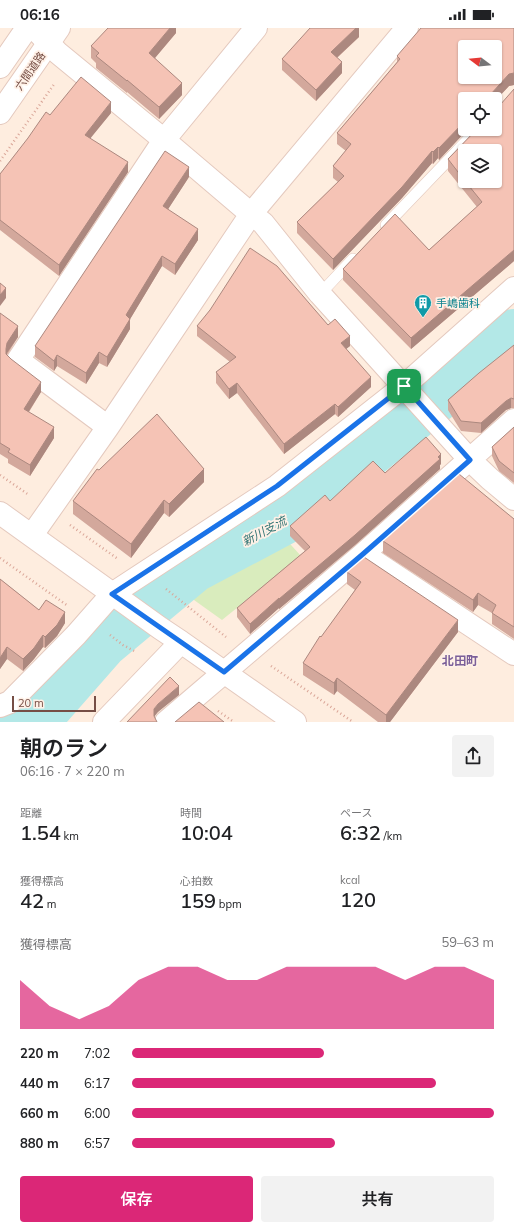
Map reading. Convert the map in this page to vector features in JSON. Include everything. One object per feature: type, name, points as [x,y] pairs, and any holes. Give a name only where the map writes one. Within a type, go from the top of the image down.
[{"type":"street","points":[[0,67],[27,28]]},
{"type":"street","points":[[108,427],[18,360],[164,140],[256,28]]},
{"type":"street","points":[[32,535],[108,427],[251,214],[407,28]]},
{"type":"street","points":[[48,33],[64,58],[263,223],[320,294],[470,460],[490,480],[514,499]]},
{"type":"street","name":"六間道路","points":[[0,113],[48,33]]},
{"type":"street","points":[[0,706],[10,702],[76,635],[112,594],[277,486],[404,386],[514,288]]},
{"type":"street","points":[[166,722],[363,554],[514,420]]},
{"type":"street","points":[[0,513],[112,594],[295,722]]},
{"type":"street","points":[[363,554],[514,654]]},
{"type":"street","points":[[104,722],[181,642]]},
{"type":"lane","points":[[380,231],[471,136]]},
{"type":"lane","points":[[320,294],[358,254]]},
{"type":"path","points":[[0,161],[56,81]]},
{"type":"path","points":[[0,558],[68,607]]},
{"type":"path","points":[[180,600],[230,640]]},
{"type":"path","points":[[122,645],[137,652]]},
{"type":"path","points":[[268,664],[353,722]]},
{"type":"path","points":[[217,711],[234,722]]},
{"type":"green space","points":[[281,534],[301,556],[222,620],[187,595]]},
{"type":"building","points":[[108,28],[170,28],[149,53],[182,83],[159,107],[96,56],[99,53],[91,46]]},
{"type":"building","points":[[310,28],[356,28],[331,52],[342,62],[316,90],[282,59]]},
{"type":"building","points":[[421,28],[514,28],[514,73],[509,74],[502,82],[502,40],[458,40],[458,84],[500,84],[493,92],[458,92],[458,128],[439,148],[438,147],[433,152],[432,151],[402,187],[333,259],[297,222],[344,176],[333,166],[351,144],[337,133],[400,59],[397,56]]},
{"type":"building","points":[[81,77],[111,102],[85,135],[128,162],[59,265],[0,220],[0,174],[46,112],[50,115]]},
{"type":"building","points":[[514,89],[514,250],[411,338],[343,269],[395,214],[429,250],[482,202],[471,188],[502,188],[502,144],[462,144],[470,136],[502,136],[502,103]]},
{"type":"building","points":[[458,149],[458,172],[448,159]]},
{"type":"building","points":[[165,151],[189,167],[163,206],[198,229],[175,264],[162,256],[126,315],[130,319],[107,357],[99,352],[86,373],[57,355],[54,361],[35,346]]},
{"type":"building","points":[[250,248],[277,266],[328,325],[335,319],[350,336],[341,343],[371,377],[338,407],[335,404],[284,444],[237,383],[229,389],[216,372],[236,357],[197,326],[210,310]]},
{"type":"building","points":[[0,283],[6,288],[0,295]]},
{"type":"building","points":[[0,313],[18,326],[7,343],[6,354],[41,382],[24,409],[54,427],[30,465],[8,452],[10,449],[0,443]]},
{"type":"building","points":[[514,345],[514,399],[511,398],[506,401],[481,423],[461,421],[448,400]]},
{"type":"building","points":[[157,414],[204,469],[169,504],[164,500],[131,544],[73,501],[97,469],[99,470]]},
{"type":"building","points":[[514,427],[514,473],[499,461],[492,447]]},
{"type":"building","points":[[426,437],[441,454],[438,457],[440,459],[355,535],[250,624],[237,608],[310,547],[290,526],[325,495],[330,501],[373,461],[385,473]]},
{"type":"building","points":[[459,474],[514,519],[514,627],[492,613],[496,605],[478,593],[473,600],[383,541]]},
{"type":"building","points":[[364,557],[458,620],[386,715],[337,678],[334,683],[303,663],[320,636],[321,637],[361,582],[347,572]]},
{"type":"building","points":[[0,579],[39,610],[46,600],[65,612],[57,625],[45,637],[43,635],[34,648],[23,659],[7,647],[0,658]]},
{"type":"building","points":[[170,677],[179,686],[154,709],[154,716],[157,722],[127,722]]},
{"type":"building","points":[[199,702],[224,722],[175,722]]},
{"type":"waterway","name":"新川支流","points":[[13,722],[46,708],[103,643],[193,568],[291,516],[514,334]]},
{"type":"place","name":"手嶋歯科","points":[[423,318]]},
{"type":"district","name":"北田町","points":[[460,660]]},
{"type":"route","points":[[404,386],[470,460],[363,554],[224,672],[112,594],[277,486],[404,386]]}]
